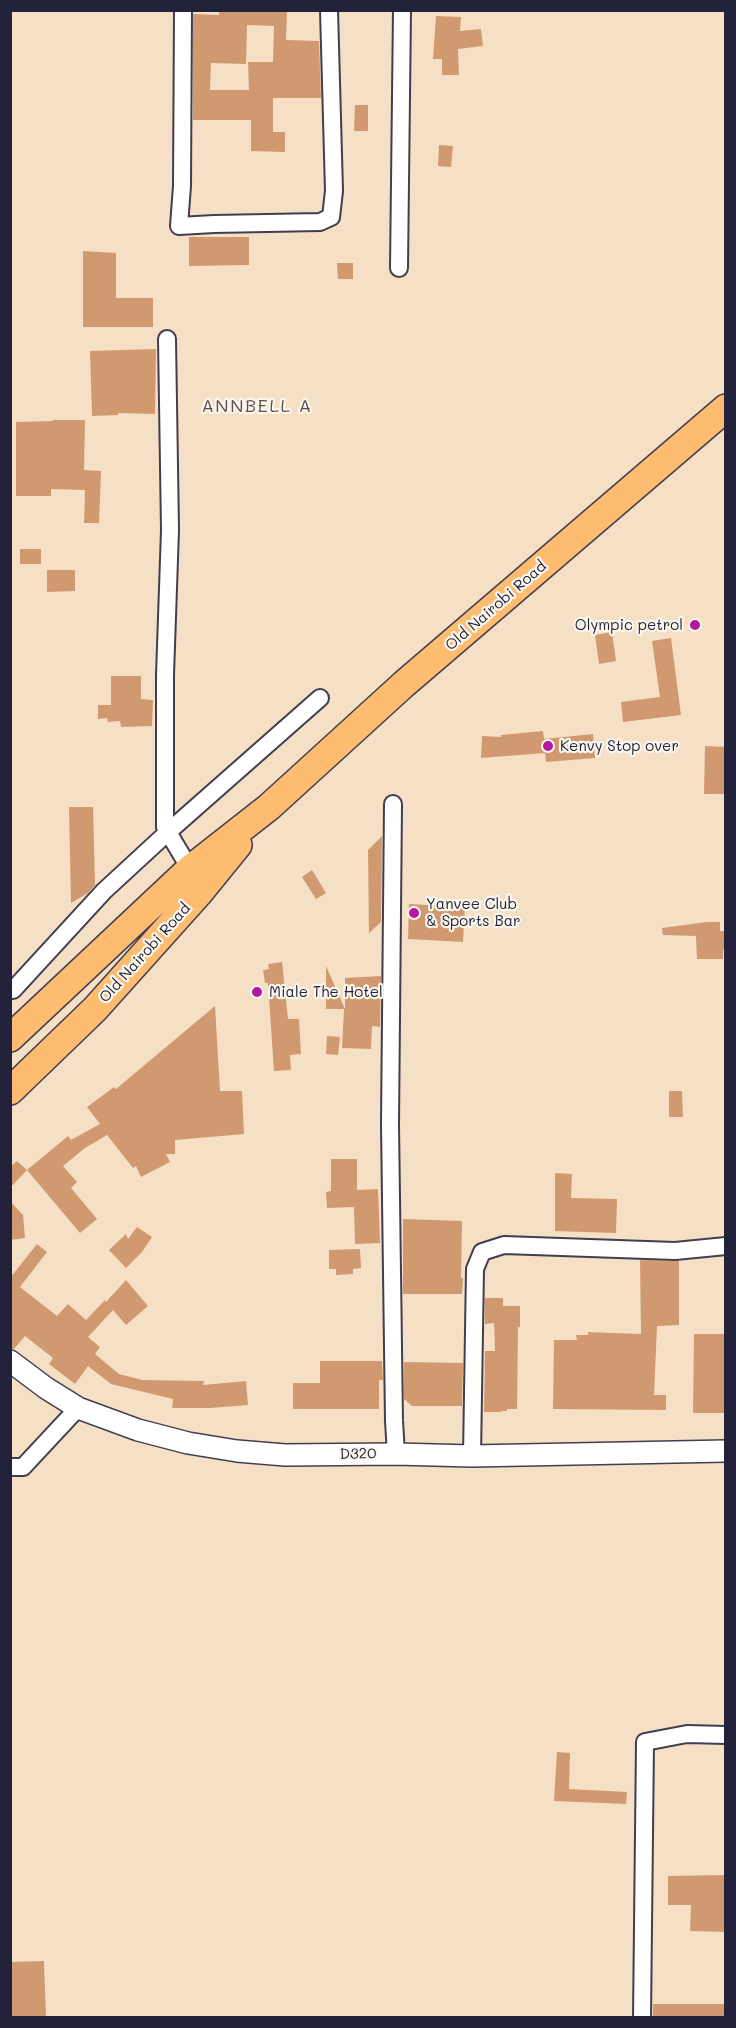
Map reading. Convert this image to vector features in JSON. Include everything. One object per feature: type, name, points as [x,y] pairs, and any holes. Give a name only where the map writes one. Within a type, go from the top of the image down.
[{"type":"highway","name":"Old Nairobi Road","points":[[10,1038],[190,869],[269,807],[404,684],[726,408]]},
{"type":"highway","name":"Old Nairobi Road","points":[[10,1091],[95,1009],[199,893],[269,807]]},
{"type":"highway","points":[[10,1056],[74,979]]},
{"type":"street","points":[[183,10],[182,186],[179,226],[320,222],[331,217],[334,191],[329,10]]},
{"type":"street","points":[[399,267],[402,10]]},
{"type":"street","points":[[167,339],[170,530],[165,675],[165,827],[190,869]]},
{"type":"street","points":[[13,990],[104,891],[320,698]]},
{"type":"street","points":[[393,804],[390,1124],[396,1454]]},
{"type":"street","points":[[472,1456],[476,1269],[482,1252],[504,1245],[675,1251],[726,1246]]},
{"type":"street","name":"D320","points":[[10,1362],[46,1389],[78,1408],[138,1430],[188,1443],[237,1451],[285,1455],[472,1456],[726,1451]]},
{"type":"street","points":[[10,1467],[23,1467],[78,1408]]},
{"type":"street","points":[[642,2018],[645,1742],[687,1734],[726,1735]]},
{"type":"building","points":[[219,10],[287,10],[286,40],[319,41],[321,98],[273,98],[273,132],[285,132],[285,152],[251,151],[251,120],[193,120],[193,14],[219,15]],"holes":[[[247,25],[274,26],[273,62],[248,62],[249,90],[210,90],[211,63],[246,64]]]},
{"type":"building","points":[[436,16],[461,17],[460,31],[481,29],[483,46],[458,49],[459,75],[442,75],[442,59],[433,59]]},
{"type":"building","points":[[355,105],[368,105],[368,131],[354,131]]},
{"type":"building","points":[[439,145],[453,146],[451,167],[438,166]]},
{"type":"building","points":[[189,237],[249,237],[249,265],[189,266]]},
{"type":"building","points":[[83,251],[116,253],[116,298],[153,298],[153,327],[83,327]]},
{"type":"building","points":[[337,263],[353,263],[353,279],[338,279]]},
{"type":"building","points":[[156,349],[155,414],[118,413],[118,415],[92,416],[90,351]]},
{"type":"building","points":[[85,420],[84,470],[101,471],[99,523],[84,523],[85,490],[51,489],[51,496],[16,496],[16,422]]},
{"type":"building","points":[[20,549],[41,549],[41,564],[20,564]]},
{"type":"building","points":[[47,570],[75,570],[75,591],[47,592]]},
{"type":"building","points":[[612,632],[616,661],[599,664],[595,635]]},
{"type":"building","points":[[671,638],[681,715],[623,722],[621,702],[660,697],[652,641]]},
{"type":"building","points":[[111,676],[141,676],[141,699],[153,700],[152,726],[121,727],[120,721],[108,722],[107,718],[98,719],[98,705],[111,705]]},
{"type":"building","name":"Kenvy Stop over","points":[[543,731],[544,739],[593,734],[595,758],[546,762],[545,753],[481,758],[482,736],[501,737],[501,735]]},
{"type":"building","points":[[705,746],[726,747],[726,794],[704,794]]},
{"type":"building","points":[[69,807],[93,807],[95,885],[88,893],[71,903]]},
{"type":"building","points":[[382,836],[381,922],[369,933],[368,850]]},
{"type":"building","points":[[312,870],[326,893],[316,899],[302,877]]},
{"type":"building","points":[[409,904],[465,907],[463,942],[408,939]]},
{"type":"building","points":[[720,922],[720,931],[726,931],[726,950],[723,950],[723,959],[697,959],[696,936],[663,935],[662,928]]},
{"type":"building","points":[[282,962],[288,1019],[299,1019],[301,1054],[290,1055],[291,1070],[274,1071],[268,983],[265,983],[263,970],[269,969],[268,964]]},
{"type":"building","points":[[326,966],[345,1009],[345,978],[381,976],[380,1027],[372,1026],[371,1049],[342,1048],[344,1009],[326,1009]]},
{"type":"building","points":[[215,1006],[220,1091],[242,1091],[244,1134],[175,1140],[175,1154],[166,1154],[170,1162],[141,1177],[136,1166],[133,1168],[107,1135],[85,1148],[63,1166],[77,1182],[71,1188],[97,1219],[80,1233],[27,1170],[68,1136],[71,1140],[100,1124],[87,1107],[114,1087],[116,1089]]},
{"type":"building","points":[[327,1036],[340,1037],[338,1055],[326,1054]]},
{"type":"building","points":[[669,1091],[682,1091],[683,1117],[669,1117]]},
{"type":"building","points":[[331,1159],[357,1159],[357,1190],[378,1189],[380,1243],[355,1244],[354,1207],[327,1208],[326,1192],[331,1191]]},
{"type":"building","points":[[17,1161],[27,1170],[10,1188],[10,1167]]},
{"type":"building","points":[[555,1173],[572,1174],[571,1198],[617,1199],[616,1233],[555,1231]]},
{"type":"building","points":[[10,1201],[23,1215],[25,1238],[10,1240]]},
{"type":"building","points":[[403,1219],[462,1221],[462,1294],[403,1294]]},
{"type":"building","points":[[137,1227],[152,1237],[142,1252],[126,1268],[109,1250],[126,1234],[128,1239]]},
{"type":"building","points":[[37,1244],[47,1252],[20,1287],[57,1316],[68,1304],[86,1320],[126,1280],[148,1306],[126,1325],[113,1310],[88,1337],[100,1347],[95,1354],[119,1374],[142,1380],[204,1381],[203,1385],[246,1381],[248,1405],[172,1408],[173,1399],[111,1384],[88,1366],[75,1384],[49,1364],[53,1358],[25,1336],[14,1349],[10,1348],[10,1278]]},
{"type":"building","points":[[360,1249],[361,1268],[353,1269],[353,1274],[336,1275],[336,1269],[329,1269],[329,1250]]},
{"type":"building","points":[[640,1260],[679,1261],[679,1325],[657,1326],[654,1395],[666,1395],[666,1410],[553,1409],[554,1340],[577,1340],[576,1335],[588,1335],[588,1332],[641,1334]]},
{"type":"building","points":[[485,1298],[503,1298],[503,1306],[520,1306],[517,1409],[484,1412],[485,1351],[495,1351],[494,1323],[485,1324]]},
{"type":"building","points":[[694,1334],[726,1334],[726,1413],[693,1413]]},
{"type":"building","points":[[320,1361],[382,1361],[383,1380],[379,1380],[379,1409],[293,1409],[293,1383],[320,1383]]},
{"type":"building","points":[[404,1362],[463,1363],[462,1406],[412,1406],[404,1399]]},
{"type":"building","points":[[557,1752],[570,1753],[569,1789],[627,1792],[626,1804],[554,1801]]},
{"type":"building","points":[[726,1875],[726,1932],[690,1931],[691,1905],[668,1905],[668,1876]]},
{"type":"building","points":[[44,1961],[46,2018],[10,2018],[10,1962]]},
{"type":"building","points":[[653,2004],[726,2004],[726,2018],[661,2018],[661,2016],[653,2016]]},
{"type":"place","name":"Olympic petrol","points":[[695,625]]},
{"type":"place","name":"Kenvy Stop over","points":[[548,746]]},
{"type":"place","name":"Yanvee Club & Sports Bar","points":[[414,913]]},
{"type":"place","name":"Miale The Hotel","points":[[257,992]]},
{"type":"district","name":"ANNBELL A","points":[[257,406]]}]
